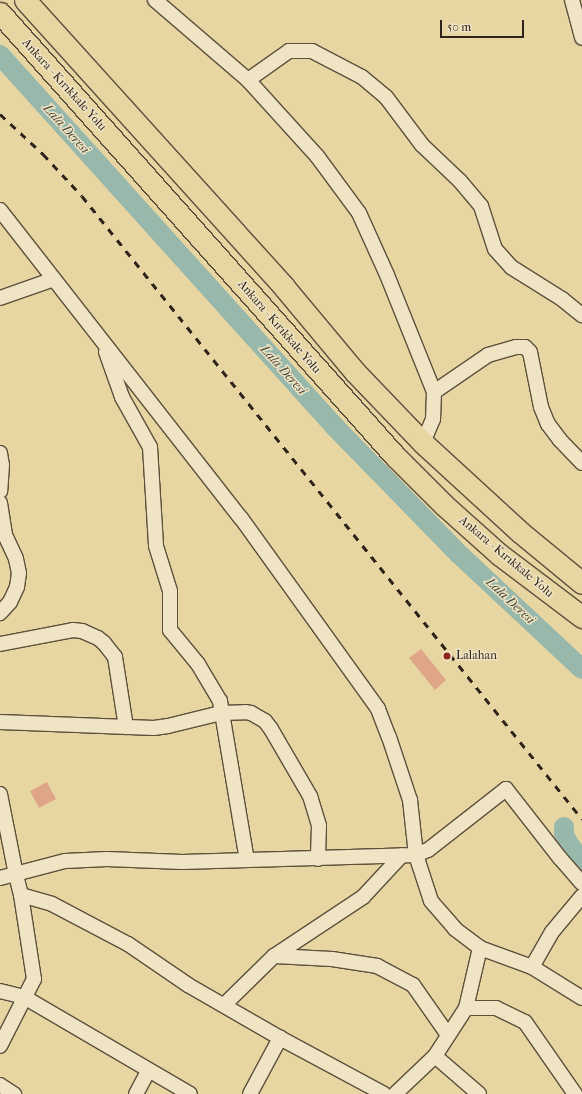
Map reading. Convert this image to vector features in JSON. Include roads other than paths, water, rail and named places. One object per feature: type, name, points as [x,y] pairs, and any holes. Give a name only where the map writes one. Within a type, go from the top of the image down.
[{"type":"highway","points":[[26,0],[284,287],[355,372],[423,443],[520,532],[582,583]]},
{"type":"highway","name":"Ankara - Kırıkkale Yolu","points":[[0,13],[395,456],[444,505],[500,555],[582,616]]},
{"type":"street","points":[[155,0],[248,80],[317,156],[359,213],[387,275],[434,392],[433,419],[423,443]]},
{"type":"street","points":[[572,0],[582,38]]},
{"type":"street","points":[[248,80],[289,51],[312,51],[362,77],[386,97],[422,145],[460,180],[481,206],[495,249],[511,267],[562,299],[582,315]]},
{"type":"street","points":[[0,210],[241,518],[378,709],[410,800],[416,855],[431,901],[455,929],[480,948],[532,967],[582,998]]},
{"type":"street","points":[[0,298],[54,279]]},
{"type":"street","points":[[102,340],[122,397],[150,446],[156,546],[170,591],[170,630],[198,664],[220,701],[247,860]]},
{"type":"street","points":[[434,392],[488,355],[519,346],[525,347],[530,352],[541,407],[548,424],[560,440],[582,463]]},
{"type":"street","points":[[0,453],[2,465],[0,491]]},
{"type":"street","points":[[0,503],[5,535],[16,559],[19,573],[17,587],[10,602],[0,613]]},
{"type":"street","points":[[0,644],[73,630],[82,631],[98,638],[115,657],[126,727]]},
{"type":"street","points":[[0,722],[126,727],[168,726],[222,713],[251,713],[265,722],[271,729],[304,782],[319,826],[318,859]]},
{"type":"street","points":[[0,878],[65,861],[107,859],[182,862],[416,855],[428,850],[506,789],[560,858],[582,883]]},
{"type":"street","points":[[0,794],[16,875],[22,895],[34,979],[0,1046]]},
{"type":"street","points":[[224,1006],[274,956],[363,897],[402,856]]},
{"type":"street","points":[[22,895],[52,904],[128,944],[188,985],[280,1038],[384,1094]]},
{"type":"street","points":[[532,967],[552,932],[582,896]]},
{"type":"street","points":[[395,1094],[435,1056],[466,1008],[480,948]]},
{"type":"street","points":[[274,956],[332,959],[377,966],[413,985],[448,1035]]},
{"type":"street","points":[[0,991],[24,997],[190,1094]]},
{"type":"street","points":[[466,1008],[496,1008],[525,1022],[575,1094]]},
{"type":"street","points":[[250,1094],[280,1038]]},
{"type":"street","points":[[435,1056],[479,1094]]},
{"type":"street","points":[[136,1094],[149,1070]]},
{"type":"street","points":[[0,1085],[14,1094]]},
{"type":"waterway","name":"Lala Deresi","points":[[0,55],[335,427],[459,554],[582,669]]},
{"type":"waterway","points":[[564,827],[564,834],[568,843],[582,861]]},
{"type":"railway","points":[[0,114],[43,154],[82,196],[582,819]]},
{"type":"place","name":"Lalahan","points":[[447,656]]}]
